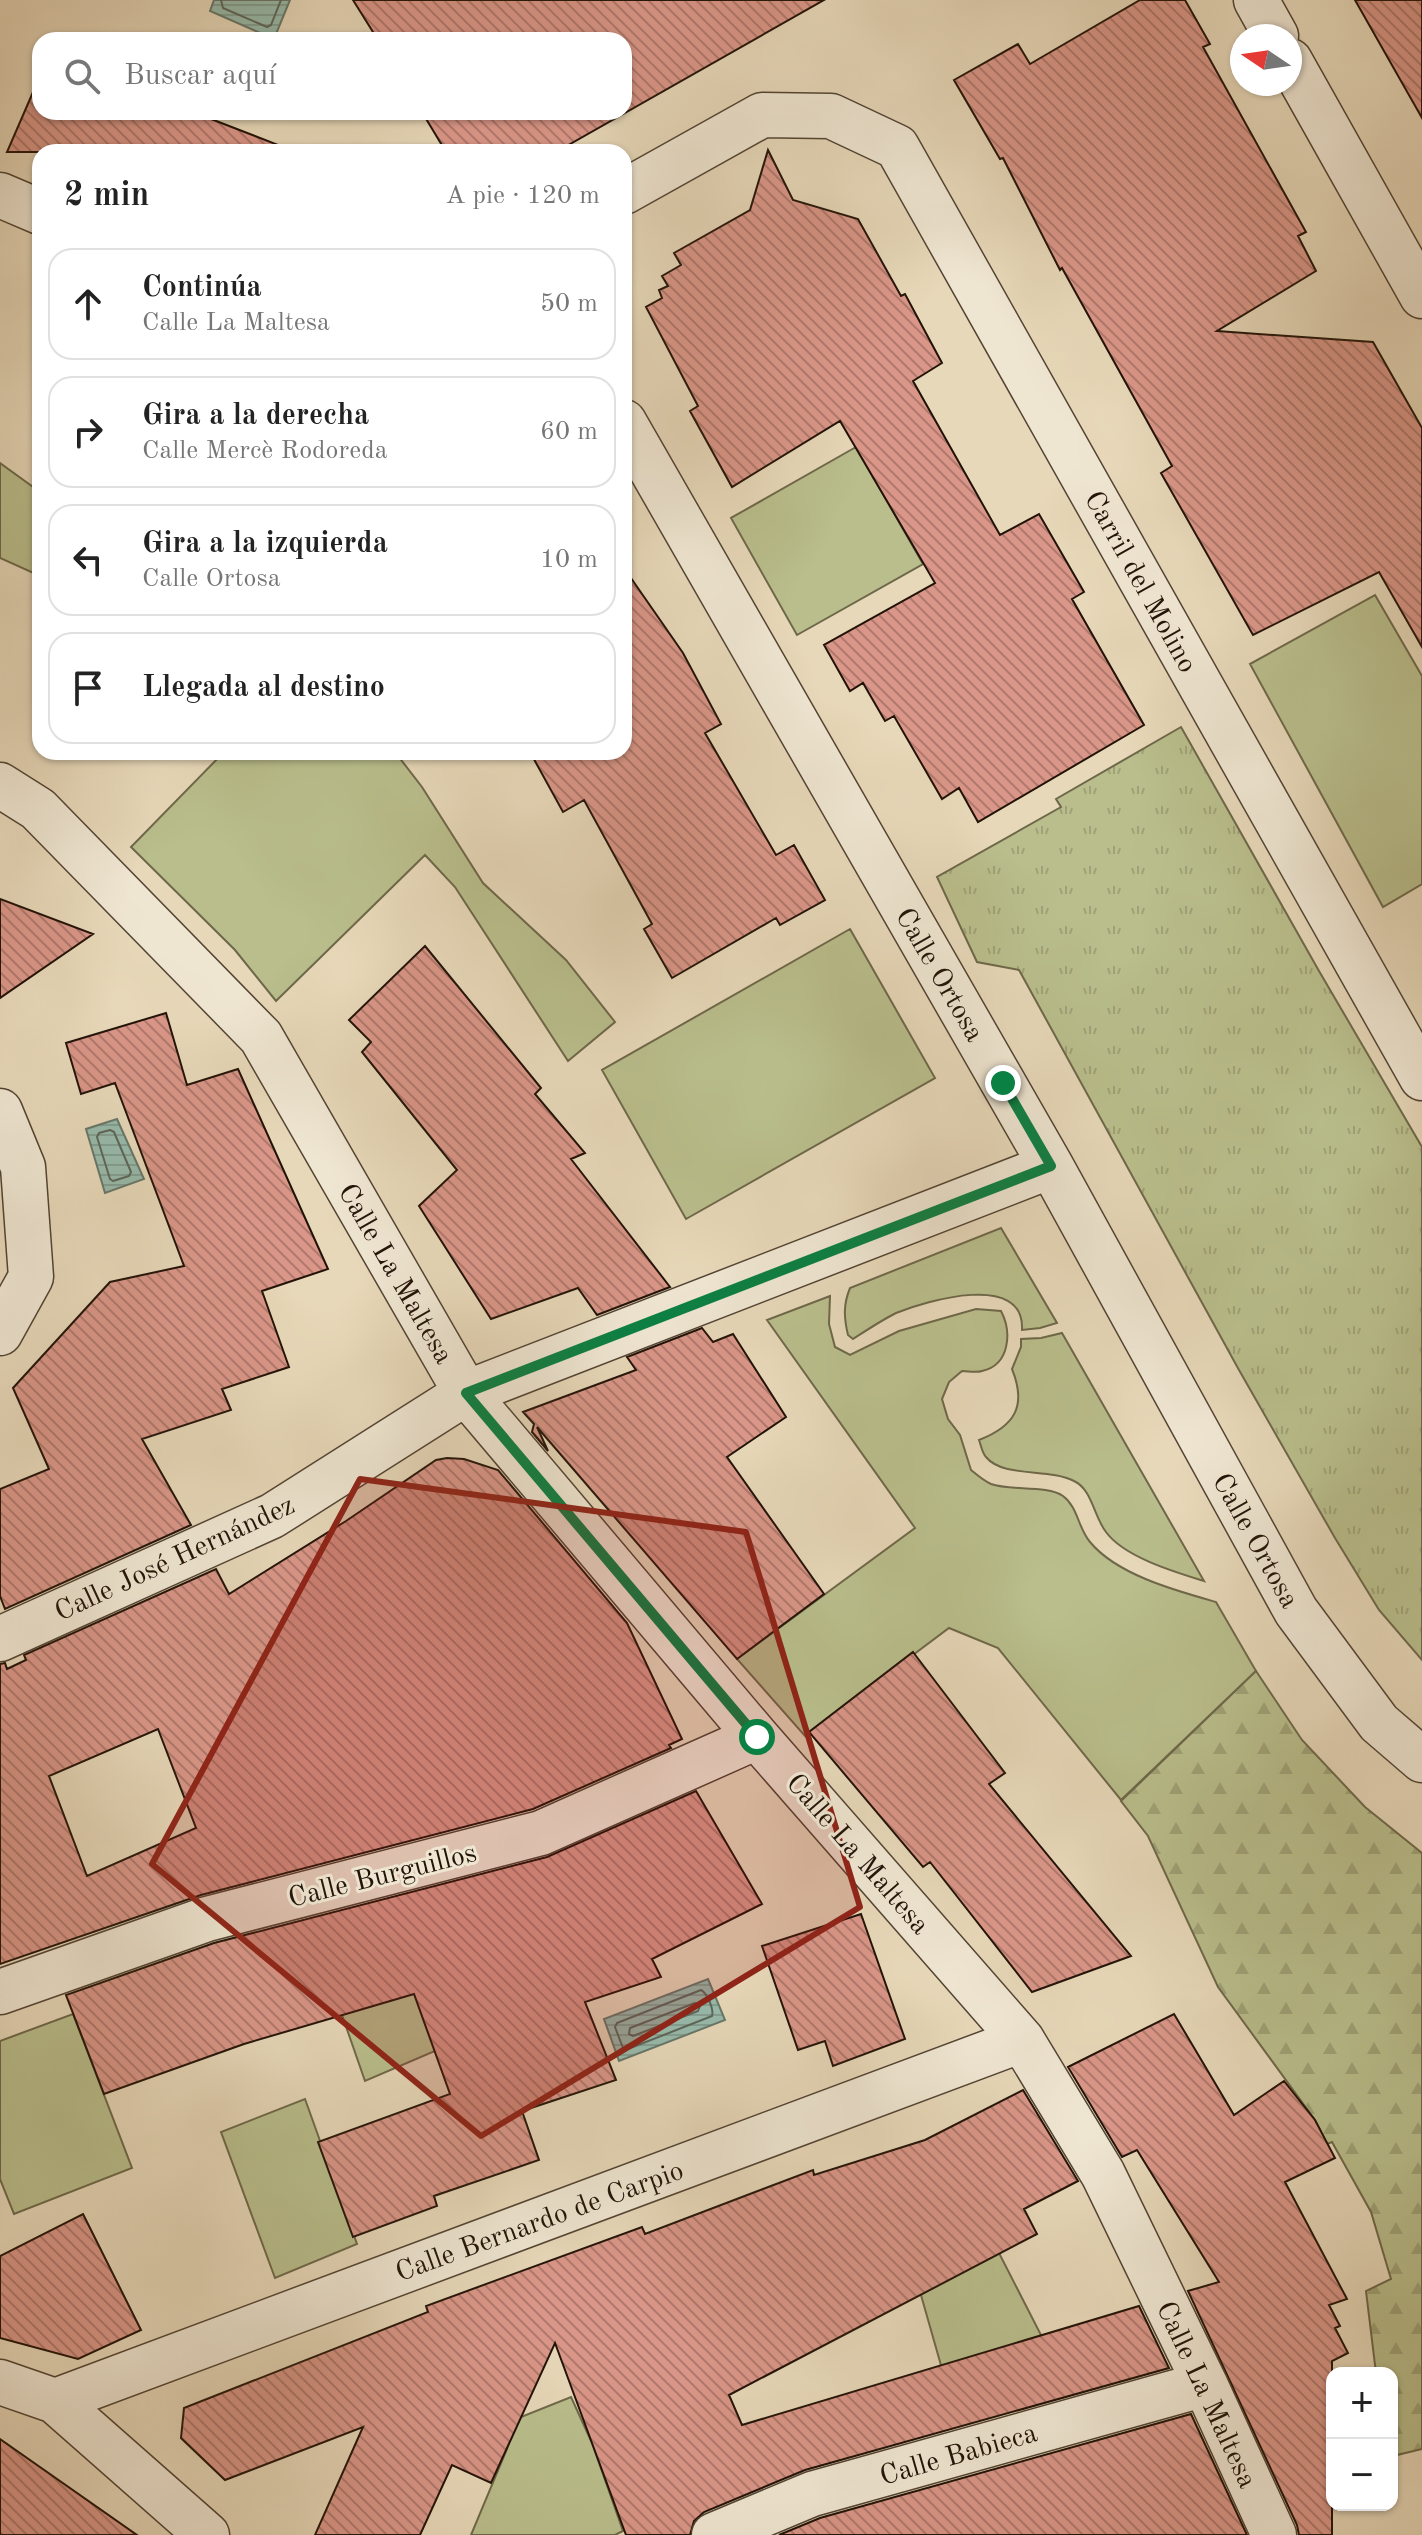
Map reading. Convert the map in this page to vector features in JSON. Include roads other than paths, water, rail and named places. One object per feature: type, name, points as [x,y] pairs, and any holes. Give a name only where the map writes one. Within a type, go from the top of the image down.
[{"type":"street","points":[[1256,0],[1269,24]]},
{"type":"street","points":[[1302,82],[1422,296]]},
{"type":"street","name":"Carril del Molino","points":[[632,188],[762,115],[831,116],[897,147],[1422,1078]]},
{"type":"street","points":[[0,195],[32,209]]},
{"type":"street","name":"Calle Ortosa","points":[[632,436],[1051,1166],[1296,1611],[1379,1723],[1422,1760]]},
{"type":"street","name":"Calle La Maltesa","points":[[0,785],[38,809],[261,1037],[466,1393],[757,1737],[1022,2040],[1103,2174],[1274,2535]]},
{"type":"street","points":[[0,1111],[23,1167],[31,1277],[0,1333]]},
{"type":"street","name":"Calle José Hernández","points":[[0,1639],[272,1516],[466,1393],[1051,1166]]},
{"type":"street","name":"Calle Burguillos","points":[[0,1992],[207,1919],[541,1833],[757,1737]]},
{"type":"street","name":"Calle Bernardo de Carpio","points":[[55,2401],[1022,2040]]},
{"type":"street","points":[[0,2382],[55,2401],[207,2535]]},
{"type":"street","name":"Calle Babieca","points":[[714,2535],[812,2494],[1205,2384]]},
{"type":"water","points":[[214,0],[290,0],[277,32],[258,32],[210,11]]},
{"type":"water","points":[[117,1119],[144,1179],[105,1193],[86,1129]]},
{"type":"water","points":[[708,1979],[725,2020],[619,2061],[604,2019]]}]
